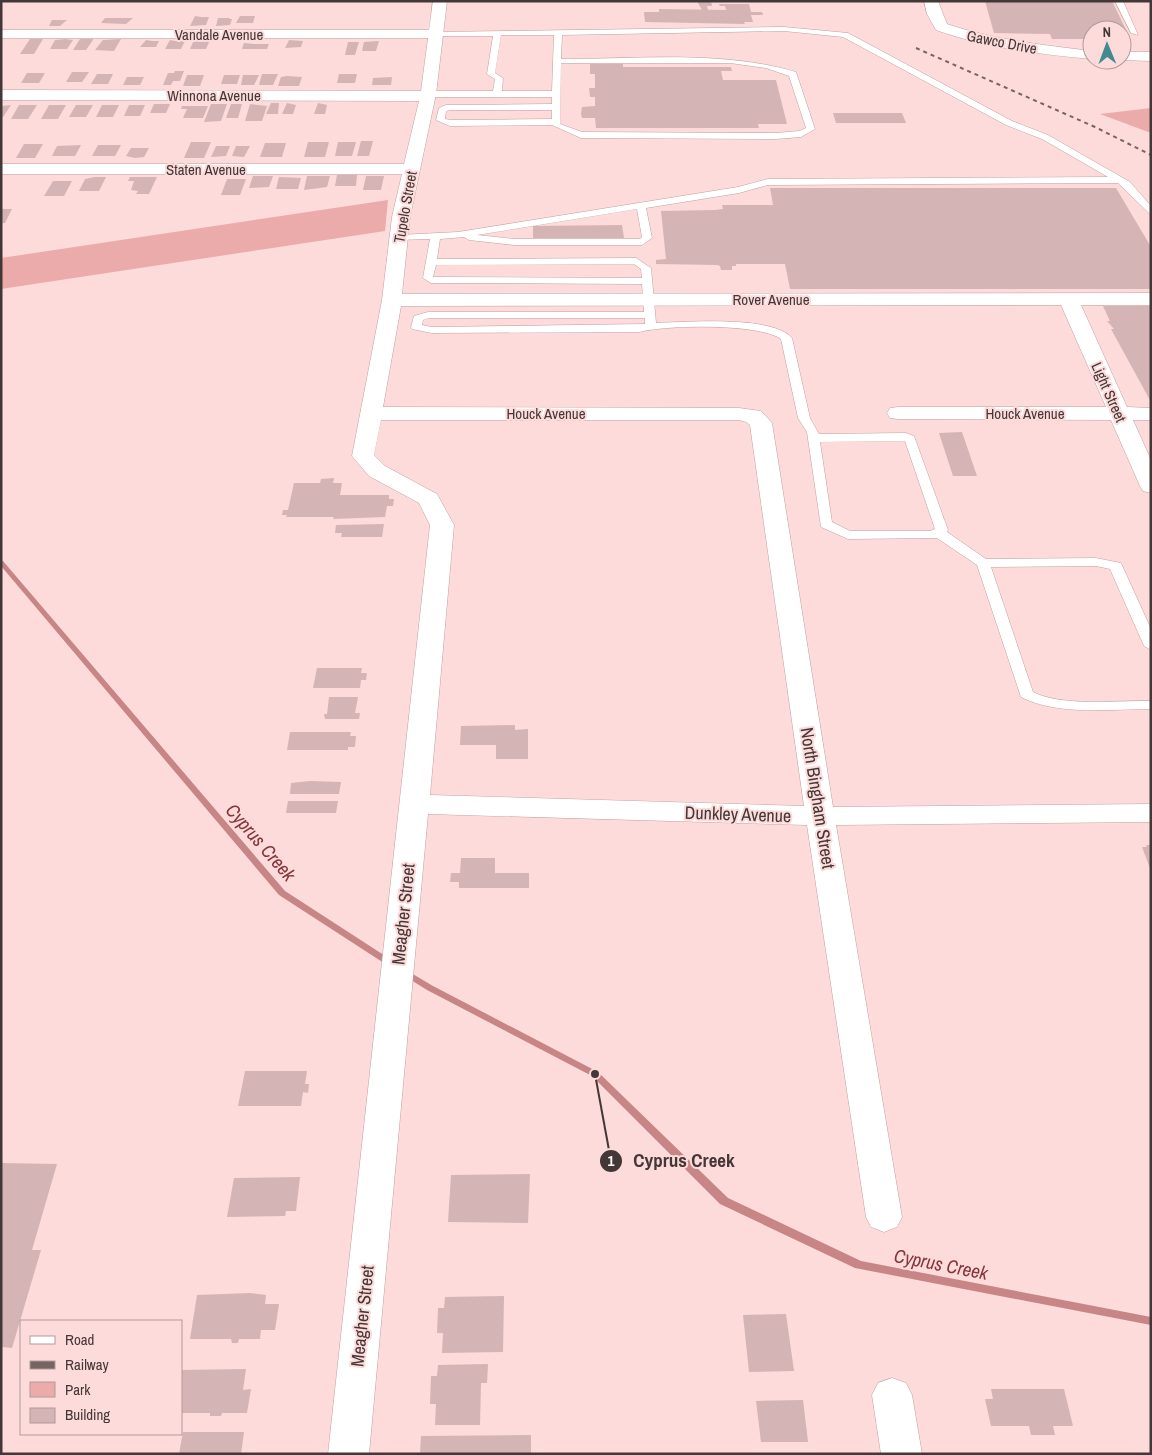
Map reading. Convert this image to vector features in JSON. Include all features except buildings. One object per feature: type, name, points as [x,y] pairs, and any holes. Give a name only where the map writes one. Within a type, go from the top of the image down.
[{"type":"street","name":"Tupelo Street","points":[[372,413],[392,300],[399,238],[410,169],[428,95],[440,1]]},
{"type":"street","name":"Gawco Drive","points":[[931,1],[934,14],[942,27],[967,36],[1034,50],[1082,54]]},
{"type":"street","name":"Vandale Avenue","points":[[1,34],[436,34]]},
{"type":"street","points":[[1132,56],[1151,56]]},
{"type":"street","name":"Winnona Avenue","points":[[1,95],[428,95]]},
{"type":"street","name":"Staten Avenue","points":[[1,169],[410,169]]},
{"type":"street","name":"Rover Avenue","points":[[392,300],[477,307],[1068,298],[1151,299]]},
{"type":"street","name":"Light Street","points":[[1068,298],[1117,413],[1151,486]]},
{"type":"street","name":"Houck Avenue","points":[[372,413],[720,414]]},
{"type":"street","name":"Meagher Street","points":[[348,1454],[401,921],[416,804],[442,525],[429,499],[377,471],[363,456],[372,413]]},
{"type":"street","name":"Houck Avenue","points":[[898,413],[1151,414]]},
{"type":"street","name":"North Bingham Street","points":[[720,414],[753,416],[758,419],[763,427],[820,816],[884,1217]]},
{"type":"street","name":"Dunkley Avenue","points":[[416,804],[820,816],[1151,812]]},
{"type":"street","points":[[892,1395],[902,1454]]},
{"type":"lane","points":[[1119,1],[1135,33]]},
{"type":"lane","points":[[436,34],[784,29],[845,35],[1009,123],[1045,137],[1121,180],[1127,184],[1151,212]]},
{"type":"lane","points":[[557,61],[730,61],[785,70],[794,74],[810,129],[801,134],[776,136],[581,135],[558,128],[556,122],[556,94],[557,61],[558,32]]},
{"type":"lane","points":[[497,94],[499,78],[491,74],[498,33]]},
{"type":"lane","points":[[428,95],[556,94]]},
{"type":"lane","points":[[556,107],[449,107],[442,110],[440,120],[450,122],[556,122]]},
{"type":"lane","points":[[399,238],[458,235],[739,190],[768,182],[1121,180]]},
{"type":"lane","points":[[458,235],[514,242],[642,242],[647,238],[641,205]]},
{"type":"lane","points":[[436,236],[428,278],[440,281],[649,305],[761,326],[783,333],[786,338],[804,418],[813,432],[826,524],[848,535],[932,535],[939,533],[942,528],[910,439],[906,437],[814,438]]},
{"type":"lane","points":[[431,262],[636,261],[646,268],[649,305],[639,329],[432,330],[416,327],[421,316],[477,307]]},
{"type":"lane","points":[[939,533],[983,564],[1096,562],[1116,566],[1151,646]]},
{"type":"lane","points":[[983,564],[1026,694],[1030,698],[1066,704],[1151,705]]},
{"type":"green space","points":[[1151,108],[1151,133],[1100,114]]},
{"type":"green space","points":[[388,200],[385,231],[1,289],[1,258]]},
{"type":"waterway","name":"Cyprus Creek","points":[[1,562],[282,893],[390,963]]},
{"type":"waterway","name":"Cyprus Creek","points":[[406,973],[430,988],[595,1074],[724,1201],[859,1265],[1151,1321]]},
{"type":"railway","points":[[916,48],[1095,127],[1151,155]]},
{"type":"place","name":"Cyprus Creek","points":[[595,1074]]}]
